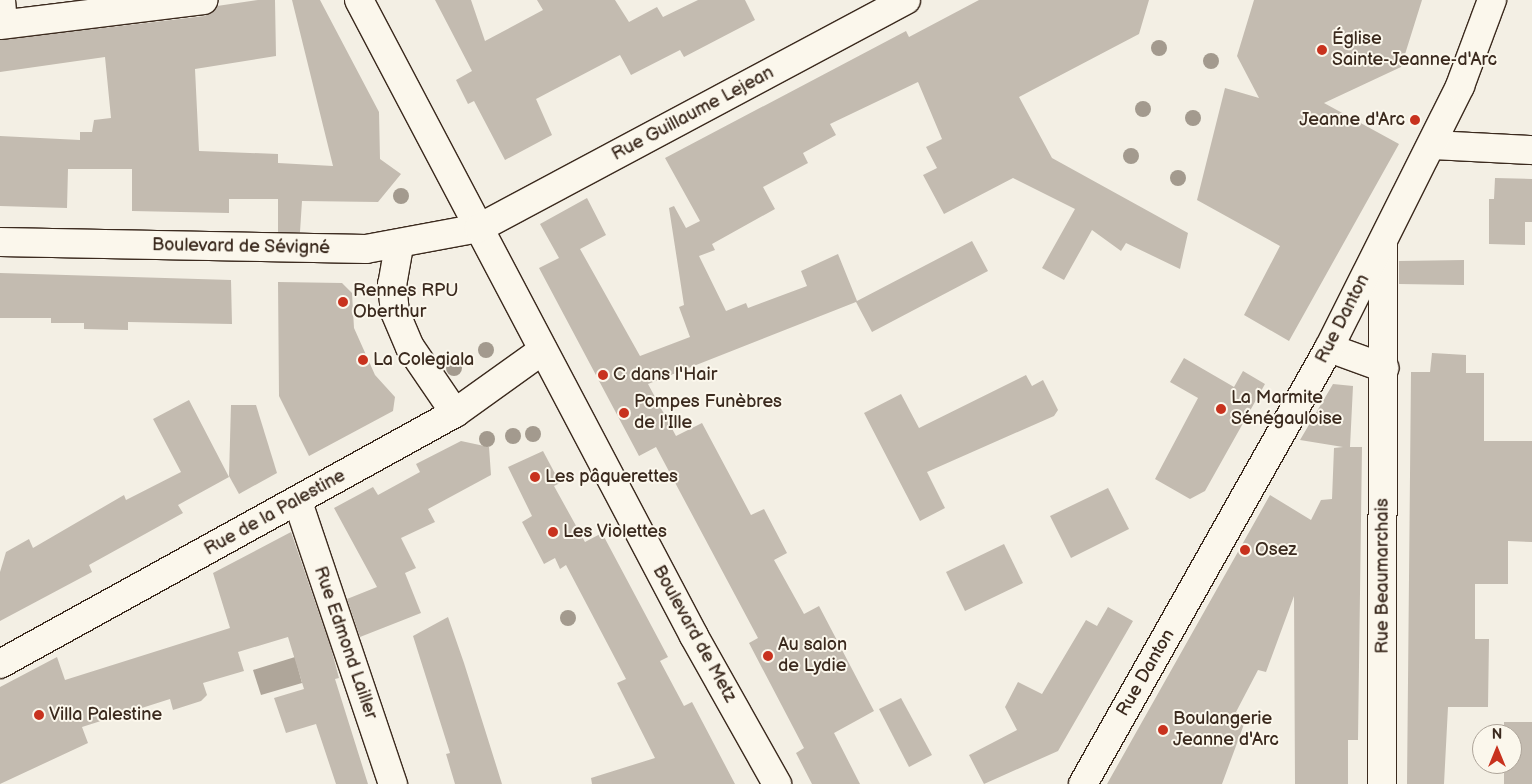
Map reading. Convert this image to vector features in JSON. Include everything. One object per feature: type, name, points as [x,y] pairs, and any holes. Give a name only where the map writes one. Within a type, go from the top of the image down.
[{"type":"street","points":[[5,16],[203,0]]},
{"type":"street","name":"Rue Guillaume Lejean","points":[[479,228],[906,0]]},
{"type":"street","name":"Rue Danton","points":[[1083,784],[1329,348],[1460,86],[1492,0]]},
{"type":"street","name":"Boulevard de Metz","points":[[363,3],[543,350],[777,784]]},
{"type":"street","points":[[1432,145],[1532,150]]},
{"type":"street","name":"Boulevard de Sévigné","points":[[0,242],[399,246],[479,228]]},
{"type":"street","name":"Rue Beaumarchais","points":[[1382,784],[1383,243]]},
{"type":"street","points":[[399,246],[392,284],[395,312],[410,347],[455,413]]},
{"type":"street","points":[[1329,348],[1384,368]]},
{"type":"street","name":"Rue de la Palestine","points":[[0,664],[298,502],[455,413],[543,350]]},
{"type":"street","name":"Rue Edmond Lailler","points":[[298,502],[393,784]]},
{"type":"shaded area","points":[[295,657],[302,683],[261,695],[253,670]]},
{"type":"building","points":[[258,0],[275,0],[276,56],[195,69],[199,151],[278,154],[278,163],[333,166],[292,0],[320,0],[379,112],[380,159],[401,174],[378,202],[302,201],[300,232],[278,232],[278,199],[229,199],[229,213],[132,211],[132,169],[68,169],[67,208],[0,206],[0,136],[80,140],[80,132],[92,132],[94,120],[111,118],[105,57],[0,72],[0,40],[205,16],[217,6]]},
{"type":"building","points":[[435,0],[471,0],[485,41],[543,10],[537,0],[615,0],[629,22],[657,7],[663,17],[698,0],[745,0],[755,20],[684,57],[680,50],[631,75],[620,55],[536,99],[552,135],[505,160],[474,101],[468,104],[456,80],[472,71]]},
{"type":"building","points":[[979,0],[1149,0],[1139,34],[1019,97],[1052,158],[1188,233],[1180,269],[1126,243],[1121,251],[1092,230],[1064,280],[1042,268],[1075,209],[1013,178],[944,214],[923,175],[937,168],[926,147],[942,139],[918,82],[830,124],[836,135],[803,153],[808,163],[763,187],[775,209],[712,244],[715,250],[699,256],[726,311],[746,303],[748,308],[807,286],[801,271],[838,254],[857,301],[972,241],[988,271],[872,332],[856,302],[648,384],[676,436],[702,423],[751,515],[764,509],[787,553],[774,560],[804,614],[819,606],[874,711],[834,733],[860,784],[812,784],[796,753],[804,748],[749,643],[758,638],[656,447],[639,456],[539,268],[559,258],[540,224],[587,198],[606,235],[580,249],[640,356],[690,337],[679,307],[684,305],[669,208],[674,206],[686,228],[700,221],[665,158],[906,31],[909,37]]},
{"type":"building","points":[[1254,0],[1422,0],[1401,67],[1324,103],[1399,144],[1289,341],[1244,315],[1280,246],[1197,200],[1225,88],[1259,98],[1237,56]]},
{"type":"building","points":[[1495,178],[1532,179],[1532,222],[1525,222],[1525,245],[1489,244],[1489,199],[1494,199]]},
{"type":"building","points":[[1464,260],[1464,285],[1399,284],[1399,261]]},
{"type":"building","points":[[0,273],[231,280],[232,324],[128,322],[128,330],[84,329],[84,323],[51,323],[51,318],[0,318]]},
{"type":"building","points":[[278,282],[342,283],[352,293],[354,328],[375,375],[395,397],[393,411],[309,456],[279,396]]},
{"type":"building","points":[[1432,353],[1466,355],[1466,373],[1484,373],[1484,441],[1532,441],[1532,542],[1508,541],[1508,584],[1475,584],[1475,639],[1489,639],[1488,707],[1448,707],[1444,784],[1407,784],[1411,372],[1430,372]]},
{"type":"building","points":[[1184,358],[1234,387],[1243,371],[1265,384],[1205,491],[1190,499],[1155,479],[1198,398],[1170,382]]},
{"type":"building","points":[[1026,375],[1032,386],[1043,380],[1058,410],[1054,416],[927,472],[945,508],[920,521],[864,413],[901,394],[919,428]]},
{"type":"building","points":[[1333,384],[1353,386],[1350,447],[1362,447],[1358,740],[1348,740],[1348,784],[1295,784],[1294,596],[1266,672],[1258,670],[1236,712],[1247,716],[1222,784],[1107,784],[1270,495],[1311,520],[1321,500],[1332,499],[1334,448],[1343,447],[1300,440]]},
{"type":"building","points":[[189,400],[229,477],[178,505],[183,513],[89,565],[92,572],[0,621],[0,572],[6,552],[29,539],[33,548],[124,495],[126,500],[181,472],[153,419]]},
{"type":"building","points":[[231,405],[256,405],[277,473],[239,494],[229,476]]},
{"type":"building","points":[[461,441],[489,447],[491,475],[428,509],[435,522],[401,538],[416,568],[405,573],[421,613],[360,637],[347,599],[377,587],[334,508],[373,487],[378,495],[420,472],[416,464]]},
{"type":"building","points":[[543,451],[560,483],[554,486],[585,542],[602,533],[668,657],[660,661],[684,706],[692,702],[735,784],[592,784],[591,778],[655,758],[617,683],[626,679],[566,565],[560,569],[555,558],[544,564],[522,522],[532,516],[508,467]]},
{"type":"building","points":[[1108,488],[1129,529],[1071,558],[1050,516]]},
{"type":"building","points":[[291,532],[331,648],[339,678],[335,679],[368,784],[336,784],[316,724],[286,733],[274,698],[304,689],[288,637],[238,652],[244,671],[203,683],[207,695],[201,701],[173,710],[170,699],[82,727],[88,743],[0,784],[0,687],[57,657],[65,680],[230,628],[213,573]]},
{"type":"building","points":[[1004,544],[1023,583],[965,611],[946,572]]},
{"type":"building","points":[[1108,607],[1133,621],[1058,751],[984,784],[969,755],[1017,730],[1005,707],[1018,682],[1042,694],[1086,620],[1097,626]]},
{"type":"building","points":[[448,617],[502,784],[455,784],[446,754],[450,753],[413,636]]},
{"type":"building","points":[[901,698],[932,755],[909,767],[879,709]]},
{"type":"building","points":[[1504,722],[1532,722],[1532,784],[1504,784],[1504,774],[1522,774],[1522,724],[1504,724]]},
{"type":"place","name":"Église Sainte-Jeanne-d'Arc","points":[[1322,50]]},
{"type":"place","name":"Jeanne d'Arc","points":[[1415,120]]},
{"type":"place","name":"Rennes RPU Oberthur","points":[[343,302]]},
{"type":"place","name":"La Colegiala","points":[[363,360]]},
{"type":"place","name":"C dans l'Hair","points":[[603,375]]},
{"type":"place","name":"La Marmite Sénégauloise","points":[[1221,409]]},
{"type":"place","name":"Pompes Funèbres de l'Ille","points":[[624,413]]},
{"type":"place","name":"Les pâquerettes","points":[[535,477]]},
{"type":"place","name":"Les Violettes","points":[[553,532]]},
{"type":"place","name":"Osez","points":[[1245,550]]},
{"type":"place","name":"Au salon de Lydie","points":[[768,656]]},
{"type":"place","name":"Villa Palestine","points":[[39,715]]},
{"type":"place","name":"Boulangerie Jeanne d'Arc","points":[[1163,730]]}]
